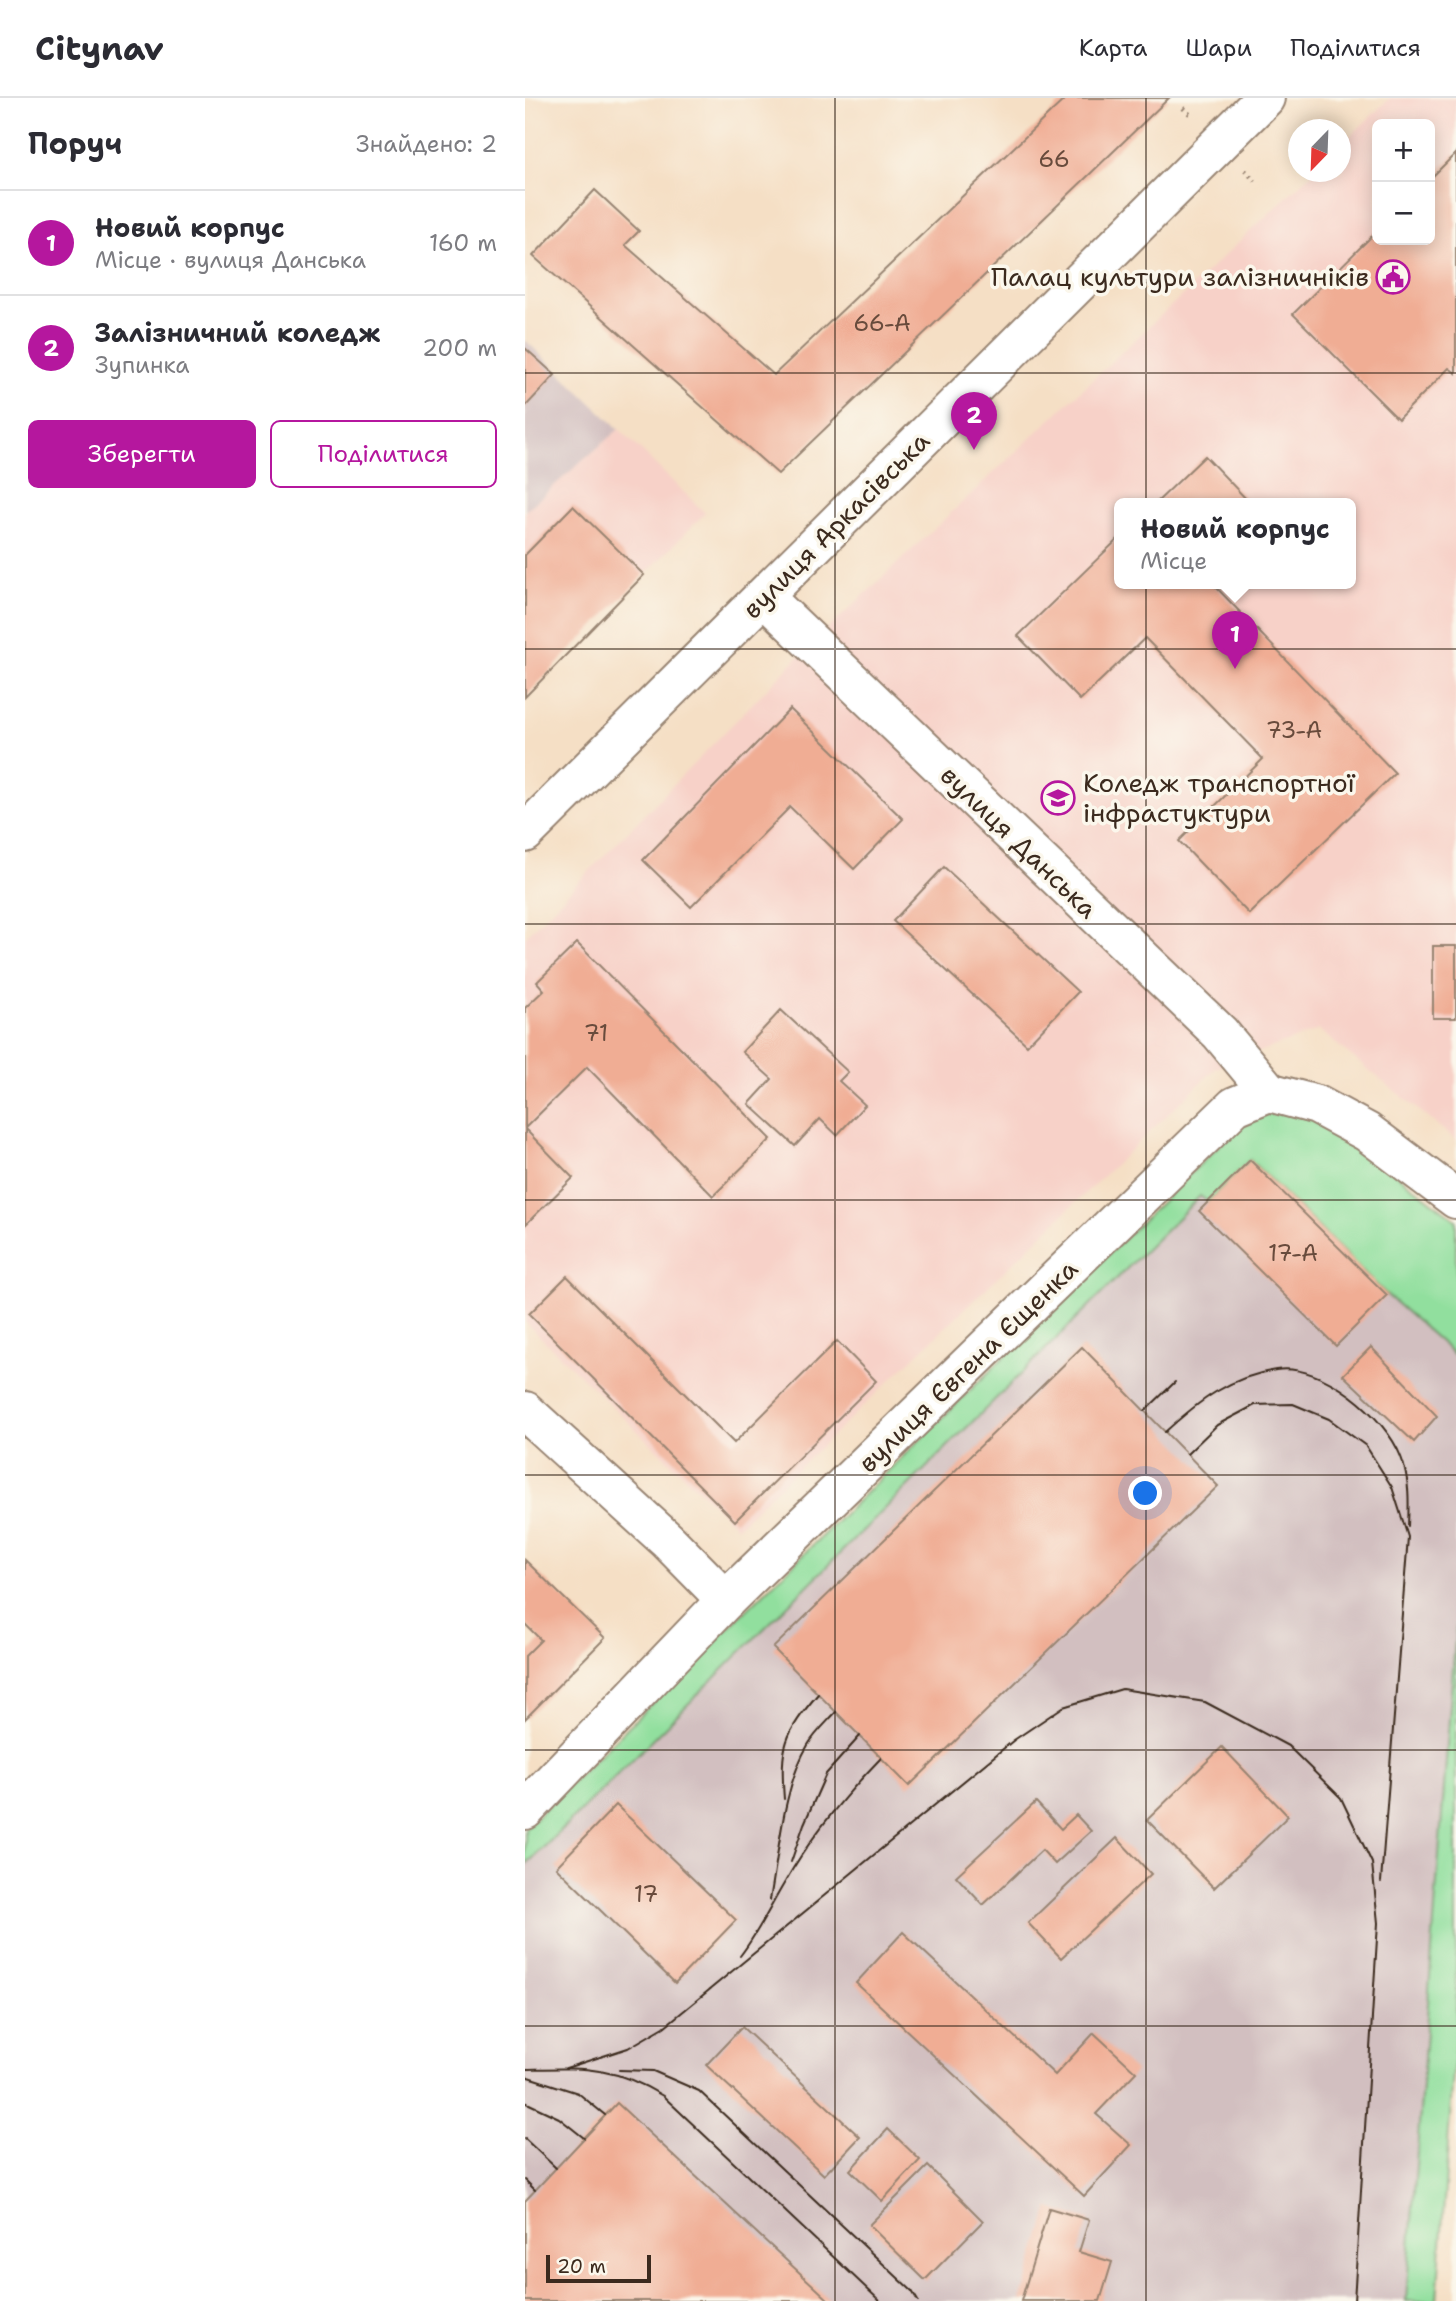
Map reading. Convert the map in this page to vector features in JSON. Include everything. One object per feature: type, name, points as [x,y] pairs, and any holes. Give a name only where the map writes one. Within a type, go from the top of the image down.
[{"type":"street","name":"вулиця Аркасівська","points":[[525,833],[1263,99]]},
{"type":"street","name":"вулиця Данська","points":[[764,597],[1220,1033],[1269,1092]]},
{"type":"street","points":[[1269,1092],[1317,1105],[1367,1132],[1456,1199]]},
{"type":"street","name":"вулиця Євгена Єщенка","points":[[525,1810],[726,1600],[1235,1106],[1269,1092]]},
{"type":"street","points":[[525,1411],[668,1541],[726,1600]]},
{"type":"shaded area","name":"Коледж транспортної інфрастуктури","points":[[1390,98],[1456,98],[1456,1140],[1319,1030],[1216,1068],[737,1527],[525,1322],[525,937],[796,659],[1302,182],[1351,182],[1351,135]]},
{"type":"shaded area","points":[[525,340],[619,429],[525,511]]},
{"type":"shaded area","points":[[619,429],[705,513],[525,697],[525,511]]},
{"type":"shaded area","points":[[1250,1160],[1387,1295],[1456,1356],[1456,1625],[1406,2301],[525,2301],[525,1866],[1200,1195],[1208,1202]]},
{"type":"green space","points":[[1275,1106],[1316,1113],[1456,1220],[1456,1356],[1387,1295],[1250,1160],[1208,1202],[1200,1196],[525,1866],[525,1828],[1246,1119]]},
{"type":"green space","points":[[1456,1625],[1456,2031],[1437,2301],[1406,2301]]},
{"type":"building","points":[[1066,98],[1169,98],[778,474],[533,256],[595,190],[639,231],[625,245],[774,375]]},
{"type":"building","name":"Палац культури залізничніків","points":[[1456,153],[1456,373],[1449,368],[1398,419],[1293,314],[1372,236],[1372,245],[1435,245],[1435,174]]},
{"type":"building","points":[[525,348],[555,375],[525,407]]},
{"type":"building","points":[[1205,456],[1245,498],[1161,498]]},
{"type":"building","points":[[573,506],[644,575],[525,697],[525,555]]},
{"type":"building","points":[[1114,543],[1114,589],[1218,589],[1395,773],[1249,914],[1179,841],[1263,759],[1145,638],[1080,700],[1018,636]]},
{"type":"building","points":[[790,709],[903,819],[854,869],[790,807],[691,907],[643,860]]},
{"type":"building","points":[[944,867],[1078,992],[1027,1045],[893,921]]},
{"type":"building","points":[[577,943],[771,1139],[713,1196],[587,1067],[525,1128],[525,1008],[544,990],[537,982]]},
{"type":"building","points":[[1433,946],[1456,946],[1456,1018],[1433,1018]]},
{"type":"building","points":[[781,1010],[848,1072],[839,1081],[865,1105],[837,1135],[820,1119],[795,1146],[749,1104],[772,1079],[742,1052]]},
{"type":"building","points":[[525,1129],[573,1178],[525,1225]]},
{"type":"building","points":[[1250,1160],[1387,1295],[1336,1346],[1199,1211]]},
{"type":"building","points":[[567,1276],[734,1443],[837,1341],[876,1381],[735,1521],[529,1314]]},
{"type":"building","points":[[1082,1347],[1218,1486],[909,1786],[773,1648]]},
{"type":"building","points":[[1371,1347],[1437,1416],[1414,1442],[1343,1375]]},
{"type":"building","points":[[525,1560],[605,1638],[525,1719],[525,1656],[541,1640],[525,1624]]},
{"type":"building","points":[[1222,1747],[1288,1816],[1214,1888],[1147,1820]]},
{"type":"building","points":[[1036,1802],[1061,1829],[1076,1815],[1091,1831],[1055,1864],[1042,1850],[983,1905],[956,1876]]},
{"type":"building","points":[[616,1805],[736,1920],[675,1983],[556,1867]]},
{"type":"building","points":[[1117,1838],[1151,1874],[1061,1958],[1028,1923]]},
{"type":"building","points":[[903,1932],[1055,2075],[1094,2033],[1136,2072],[1096,2114],[1131,2145],[1084,2196],[856,1983]]},
{"type":"building","points":[[742,2027],[860,2137],[824,2175],[706,2065]]},
{"type":"building","points":[[617,2103],[830,2301],[525,2301],[525,2201]]},
{"type":"building","points":[[888,2129],[920,2160],[882,2201],[850,2170]]},
{"type":"building","points":[[928,2166],[983,2221],[925,2280],[869,2225]]},
{"type":"building","points":[[1049,2208],[1089,2220],[1079,2252],[1112,2262],[1100,2301],[1021,2301]]},
{"type":"tram line","points":[[1165,1432],[1216,1392],[1244,1378],[1276,1370],[1294,1370],[1313,1375],[1332,1384],[1367,1410],[1393,1441],[1406,1474],[1408,1526]]},
{"type":"tram line","points":[[1145,1411],[1175,1382]]},
{"type":"tram line","points":[[1187,1454],[1217,1425],[1255,1405],[1293,1404],[1329,1419],[1366,1446],[1392,1487],[1408,1537],[1381,1882]]},
{"type":"tram line","points":[[566,2068],[628,2048],[664,2027],[1014,1740],[1063,1707],[1122,1689],[1205,1702],[1288,1746],[1341,1798],[1372,1863],[1378,1923],[1354,2301]]},
{"type":"tram line","points":[[784,1799],[783,1766],[787,1742],[798,1720],[818,1694]]},
{"type":"tram line","points":[[770,1900],[783,1820],[793,1780],[808,1745],[836,1712]]},
{"type":"tram line","points":[[791,1862],[826,1774],[860,1736]]},
{"type":"tram line","points":[[740,1956],[817,1832],[881,1758]]},
{"type":"tram line","points":[[525,2069],[597,2070],[628,2079],[663,2096],[880,2301]]},
{"type":"tram line","points":[[619,2070],[653,2071],[699,2091],[912,2291],[918,2301]]},
{"type":"tram line","points":[[525,2076],[578,2093],[605,2115]]},
{"type":"tram line","points":[[525,2102],[559,2118],[584,2138]]},
{"type":"tram line","points":[[525,2139],[556,2168]]},
{"type":"tram line","points":[[525,2180],[535,2190]]},
{"type":"place","name":"Палац культури залізничніків","points":[[1393,277]]},
{"type":"place","name":"Залізничний коледж","points":[[974,450]]},
{"type":"place","name":"Новий корпус","points":[[1235,669]]},
{"type":"place","name":"Коледж транспортної інфрастуктури","points":[[1058,798]]}]
